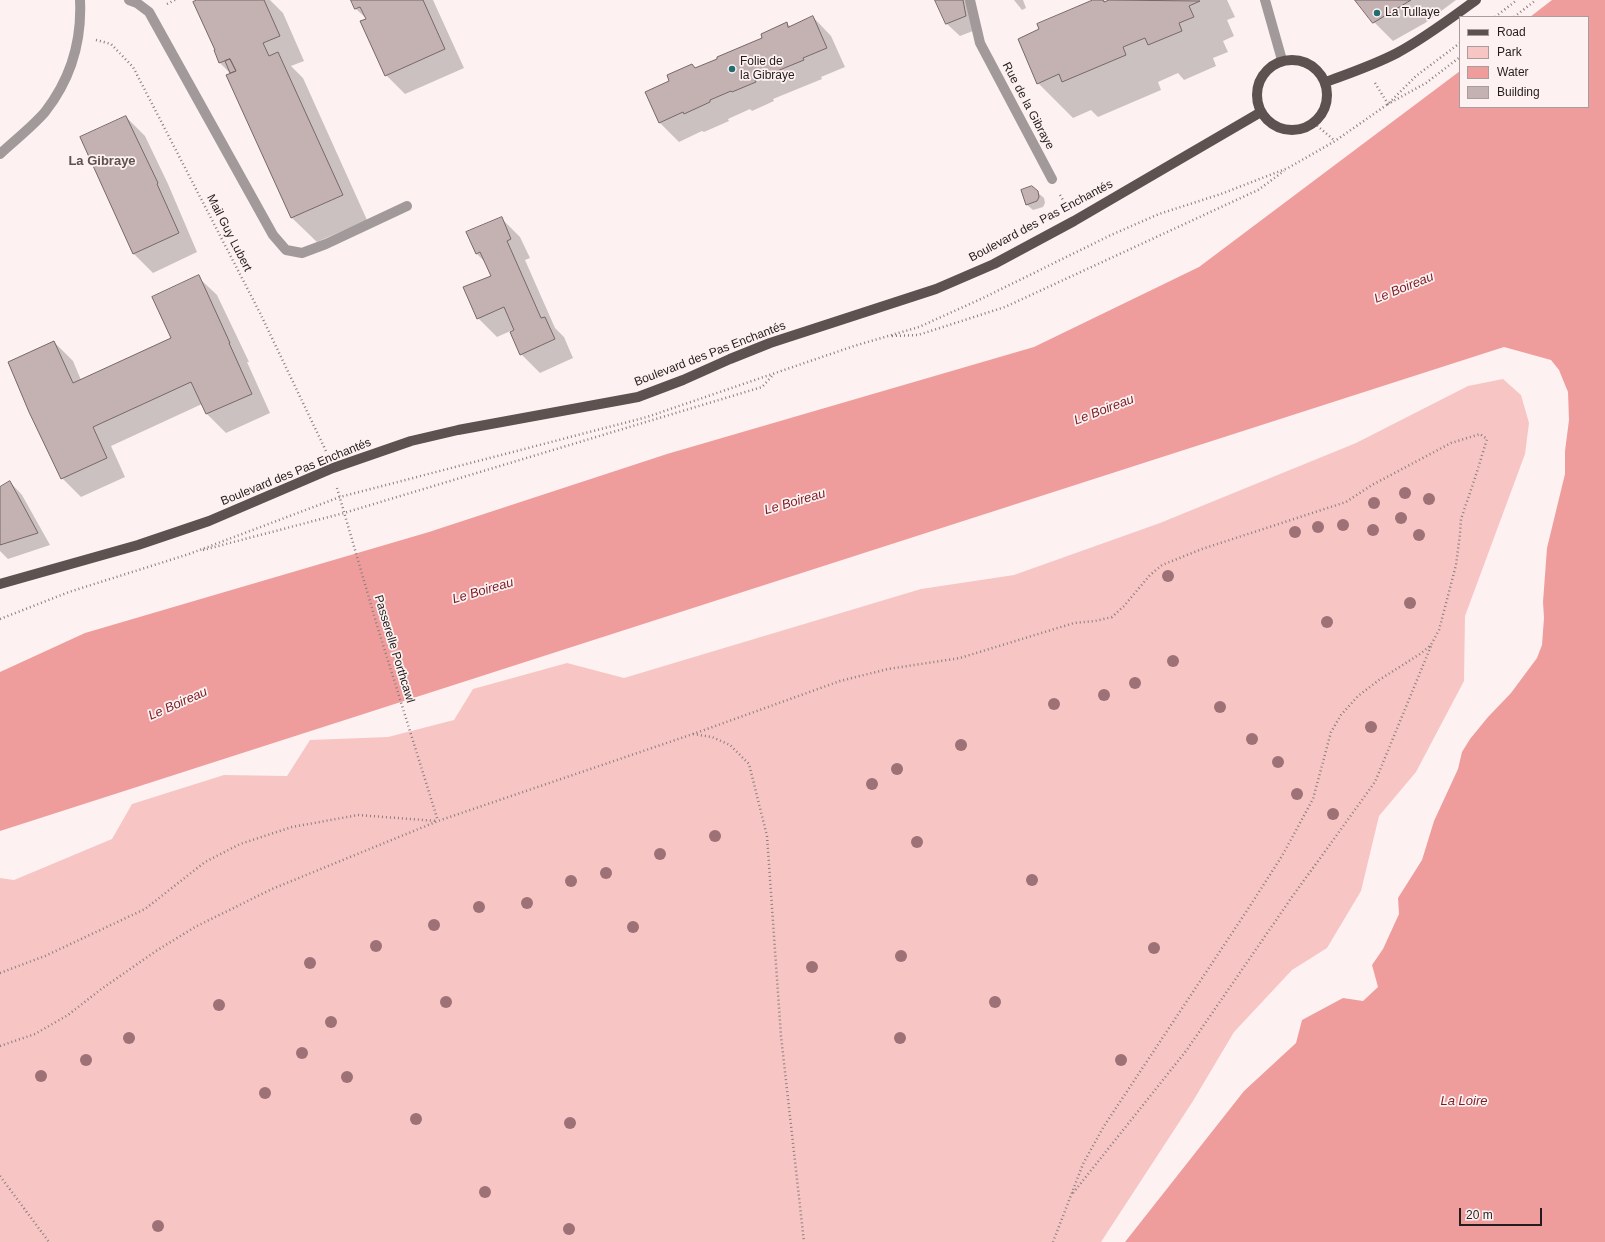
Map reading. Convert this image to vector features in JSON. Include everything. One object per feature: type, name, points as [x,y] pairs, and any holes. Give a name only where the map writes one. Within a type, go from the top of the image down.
[{"type":"main road","points":[[1326,82],[1365,68],[1397,53],[1436,29],[1476,0]]},
{"type":"main road","points":[[1282,60],[1295,60],[1309,64],[1319,72],[1326,82],[1327,98],[1323,111],[1314,123],[1304,129],[1283,129],[1266,119],[1261,112],[1257,98],[1257,90],[1260,81],[1267,70],[1282,60]]},
{"type":"main road","name":"Boulevard des Pas Enchantés","points":[[0,584],[138,545],[209,521],[333,468],[411,441],[458,430],[638,397],[684,380],[770,343],[936,289],[994,264],[1074,221],[1261,112]]},
{"type":"street","points":[[0,154],[44,112],[59,92],[72,65],[81,16],[80,0]]},
{"type":"street","points":[[129,0],[137,3],[148,12],[273,235],[286,250],[302,252],[326,244],[407,206]]},
{"type":"street","name":"Rue de la Gibraye","points":[[970,0],[980,43],[1052,179]]},
{"type":"street","points":[[1265,0],[1282,60]]},
{"type":"path","points":[[1495,16],[1517,0]]},
{"type":"path","points":[[1515,16],[1536,0]]},
{"type":"path","name":"Mail Guy Lubert","points":[[78,36],[111,44],[133,67],[260,313],[322,441],[333,468]]},
{"type":"path","points":[[1388,104],[1426,83],[1459,58]]},
{"type":"path","points":[[1314,123],[1335,141]]},
{"type":"path","points":[[886,336],[918,335],[1005,308],[1258,190],[1288,168]]},
{"type":"path","points":[[1052,179],[1074,221]]},
{"type":"path","points":[[0,618],[69,592],[189,554],[344,513],[762,387],[775,373]]},
{"type":"path","points":[[0,1046],[35,1034],[68,1015],[100,990],[156,951],[195,927],[272,889],[438,821],[693,734],[840,681],[888,670],[960,658],[1074,623],[1095,621],[1112,617],[1124,606],[1150,575],[1162,565],[1202,549],[1346,502],[1372,485],[1451,443],[1480,434],[1487,439],[1461,519],[1456,565],[1439,630],[1431,645],[1375,782],[1292,897],[1186,1051],[1071,1195]]},
{"type":"path","name":"Passerelle Porthcawl","points":[[189,554],[340,497],[438,821]]},
{"type":"path","points":[[1053,1242],[1083,1164],[1104,1126],[1282,856],[1313,799],[1331,732],[1341,715],[1358,696],[1431,645]]},
{"type":"path","points":[[693,734],[712,737],[730,745],[750,764],[767,836],[781,1036],[804,1242]]},
{"type":"path","points":[[0,973],[45,956],[145,909],[205,862],[240,844],[292,826],[358,815],[438,821]]},
{"type":"path","points":[[0,1176],[49,1242]]},
{"type":"green space","points":[[1503,379],[1521,395],[1529,423],[1525,454],[1465,616],[1464,681],[1416,772],[1379,816],[1361,891],[1327,948],[1292,970],[1234,1032],[1193,1101],[1101,1242],[0,1242],[0,878],[14,880],[112,839],[132,804],[224,775],[287,776],[310,740],[388,737],[454,720],[473,689],[567,663],[624,678],[921,589],[1014,575],[1160,523],[1356,443],[1468,386]]},
{"type":"water","points":[[1552,0],[1605,0],[1605,1242],[1125,1242],[1244,1091],[1296,1043],[1302,1020],[1343,998],[1363,1001],[1378,987],[1372,965],[1383,949],[1399,914],[1398,898],[1422,860],[1434,821],[1458,769],[1462,752],[1470,739],[1488,717],[1511,693],[1537,658],[1542,645],[1544,618],[1543,602],[1547,548],[1565,474],[1565,451],[1569,420],[1568,392],[1559,370],[1551,360],[1504,347],[0,831],[0,672],[85,633],[429,532],[667,454],[1034,347],[1199,267],[1459,72],[1459,108],[1589,108],[1589,16],[1531,16]]},
{"type":"building","points":[[197,0],[264,0],[280,36],[263,43],[269,56],[278,52],[343,195],[291,218],[226,75],[236,71],[230,59],[219,63],[215,50],[193,2]]},
{"type":"building","points":[[351,0],[423,0],[445,49],[385,76],[360,21],[366,19],[360,7],[355,9]]},
{"type":"building","points":[[935,0],[963,0],[966,16],[946,24]]},
{"type":"building","points":[[1093,0],[1103,0],[1104,2],[1109,0],[1200,1],[1189,6],[1194,17],[1179,23],[1182,31],[1148,45],[1145,38],[1123,47],[1126,55],[1062,82],[1059,74],[1037,84],[1018,39],[1039,29],[1037,24]]},
{"type":"building","name":"La Tullaye","points":[[1355,0],[1411,0],[1373,23]]},
{"type":"building","name":"Folie de la Gibraye","points":[[813,16],[827,48],[803,58],[804,60],[755,80],[756,82],[710,100],[710,102],[684,114],[683,112],[659,123],[645,92],[669,81],[667,75],[692,64],[695,68],[717,59],[717,57],[762,38],[761,34],[787,22],[788,27]]},
{"type":"building","points":[[230,59],[236,71],[230,73],[225,61]]},
{"type":"building","points":[[126,116],[158,183],[157,184],[179,233],[133,254],[80,137]]},
{"type":"building","points":[[1032,186],[1038,191],[1039,197],[1037,201],[1026,205],[1021,190]]},
{"type":"building","points":[[502,217],[511,239],[507,241],[541,318],[545,317],[555,339],[520,355],[510,332],[514,330],[504,307],[477,319],[463,287],[491,276],[480,252],[476,254],[466,232]]},
{"type":"building","points":[[199,275],[252,394],[206,414],[191,382],[93,427],[107,458],[61,479],[29,412],[8,362],[54,341],[73,383],[171,338],[152,297]]},
{"type":"building","points":[[10,481],[38,533],[0,545],[0,487]]},
{"type":"place","name":"La Tullaye","points":[[1377,13]]},
{"type":"place","name":"Folie de la Gibraye","points":[[732,69]]},
{"type":"district","name":"La Gibraye","points":[[102,161]]},
{"type":"water label","name":"Le Boireau","points":[[1404,288]]},
{"type":"water label","name":"Le Boireau","points":[[1104,410]]},
{"type":"water label","name":"Le Boireau","points":[[795,502]]},
{"type":"water label","name":"Le Boireau","points":[[483,591]]},
{"type":"water label","name":"Le Boireau","points":[[178,704]]},
{"type":"water label","name":"La Loire","points":[[1464,1101]]}]
